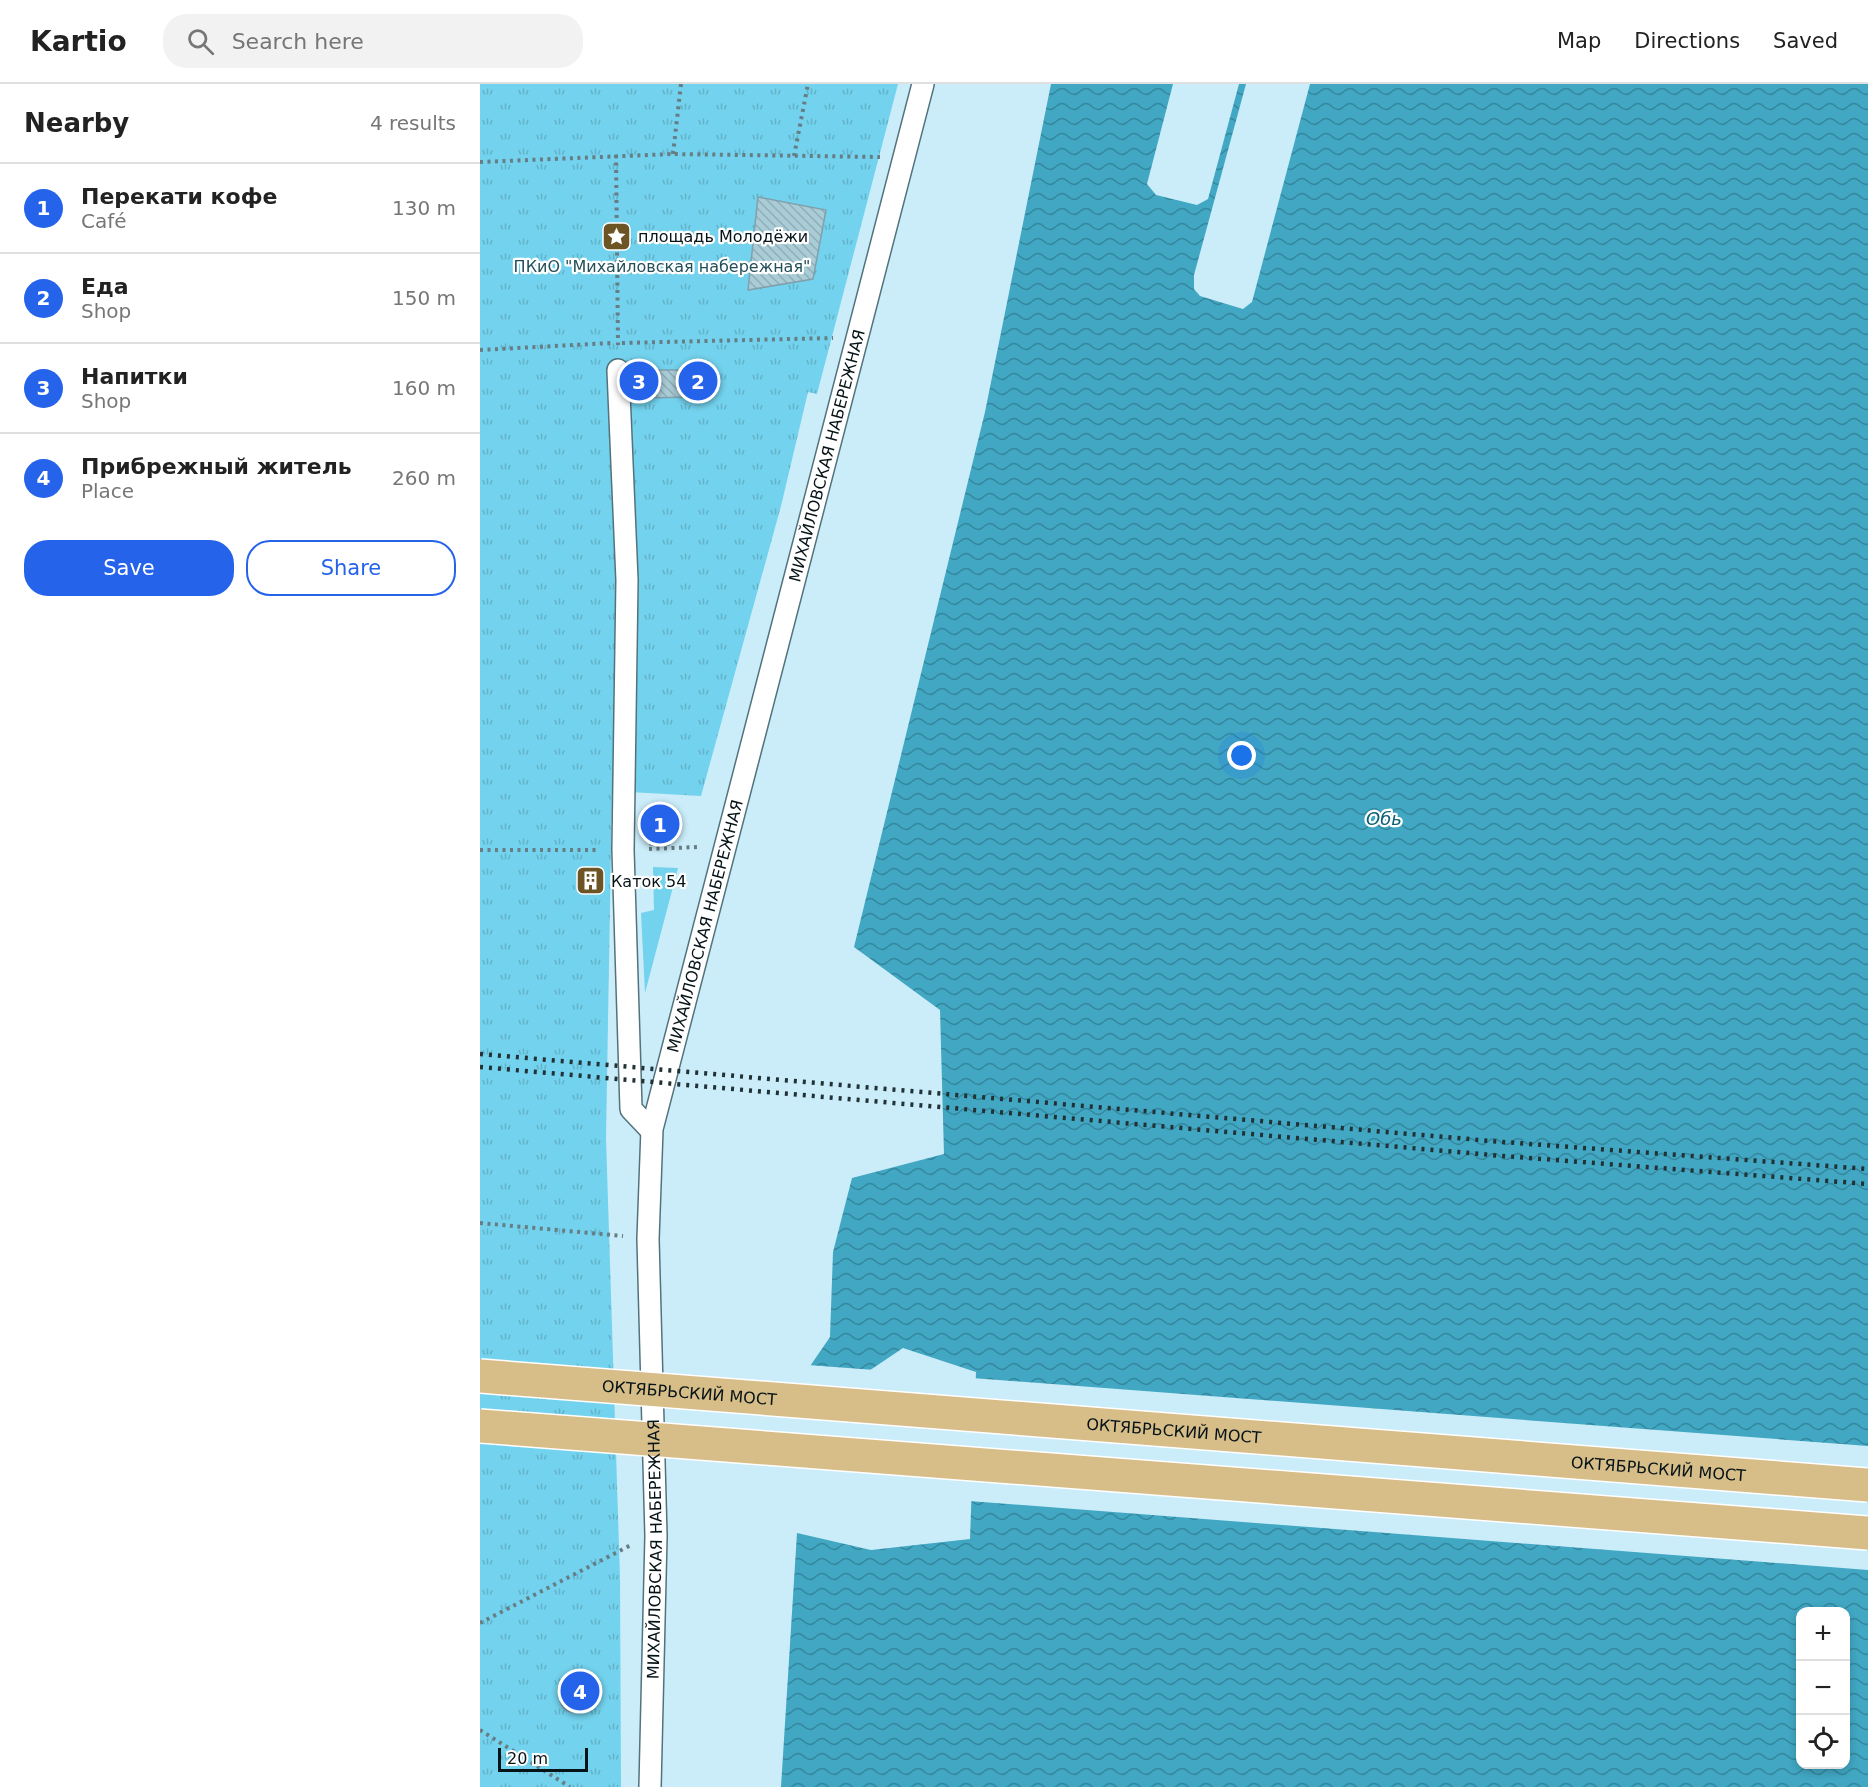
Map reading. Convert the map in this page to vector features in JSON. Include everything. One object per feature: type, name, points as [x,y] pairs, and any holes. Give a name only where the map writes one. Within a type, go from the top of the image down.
[{"type":"main road","name":"ОКТЯБРЬСКИЙ МОСТ","points":[[480,1376],[1868,1485]]},
{"type":"main road","points":[[480,1426],[1868,1533]]},
{"type":"street","name":"МИХАЙЛОВСКАЯ НАБЕРЕЖНАЯ","points":[[650,1787],[656,1536],[648,1239],[652,1129],[923,84]]},
{"type":"street","points":[[618,370],[627,580],[623,850],[631,1109],[649,1128]]},
{"type":"path","points":[[672,154],[681,84]]},
{"type":"path","points":[[794,156],[808,84]]},
{"type":"path","points":[[480,162],[672,154],[905,157]]},
{"type":"path","points":[[616,155],[618,343]]},
{"type":"path","points":[[480,348],[858,337]]},
{"type":"path","points":[[480,850],[724,848]]},
{"type":"path","points":[[480,1223],[648,1239]]},
{"type":"path","points":[[480,1623],[630,1546]]},
{"type":"path","points":[[480,1730],[570,1787]]},
{"type":"green space","name":"ПКиО \"Михайловская набережная\"","points":[[480,84],[898,84],[817,394],[808,392],[781,506],[701,796],[612,791],[606,1138],[620,1578],[621,1787],[480,1787]]},
{"type":"green space","points":[[653,867],[678,868],[645,993],[641,913],[654,910]]},
{"type":"water","name":"Обь","points":[[1051,84],[1868,84],[1868,1787],[781,1787],[797,1533],[871,1550],[970,1539],[976,1372],[903,1348],[851,1383],[795,1388],[830,1337],[833,1252],[852,1178],[944,1154],[940,1010],[854,947],[985,412]]},
{"type":"pier","points":[[1173,84],[1239,84],[1208,199],[1197,205],[1156,195],[1147,184]]},
{"type":"pier","points":[[1246,84],[1310,84],[1252,302],[1243,309],[1200,296],[1194,289],[1194,275]]},
{"type":"pier","points":[[808,1365],[875,1370],[851,1386],[796,1391],[793,1387]]},
{"type":"pier","points":[[972,1378],[1868,1446],[1868,1570],[969,1501]]},
{"type":"building","points":[[758,197],[826,210],[813,279],[748,290]]},
{"type":"building","points":[[632,370],[644,370],[644,391],[633,391]]},
{"type":"building","points":[[644,370],[692,370],[692,397],[644,398]]},
{"type":"building","points":[[692,370],[705,370],[705,391],[692,391]]},
{"type":"building","points":[[650,810],[669,810],[669,845],[650,845]]},
{"type":"building","name":"Каток 54","points":[[590,868],[599,872],[603,881],[599,890],[590,894],[581,890],[577,881],[581,872]]},
{"type":"building","points":[[574,1684],[584,1688],[588,1698],[584,1708],[574,1712],[564,1708],[560,1698],[564,1688]]},
{"type":"railway","points":[[480,1054],[1503,1142],[1868,1169]]},
{"type":"railway","points":[[480,1067],[1503,1156],[1868,1184]]},
{"type":"place","name":"площадь Молодёжи","points":[[617,236]]},
{"type":"place","name":"Напитки","points":[[639,381]]},
{"type":"place","name":"Еда","points":[[698,381]]},
{"type":"place","name":"Перекати кофе","points":[[660,824]]},
{"type":"place","name":"Каток 54","points":[[590,881]]},
{"type":"place","name":"Прибрежный житель","points":[[580,1691]]}]
